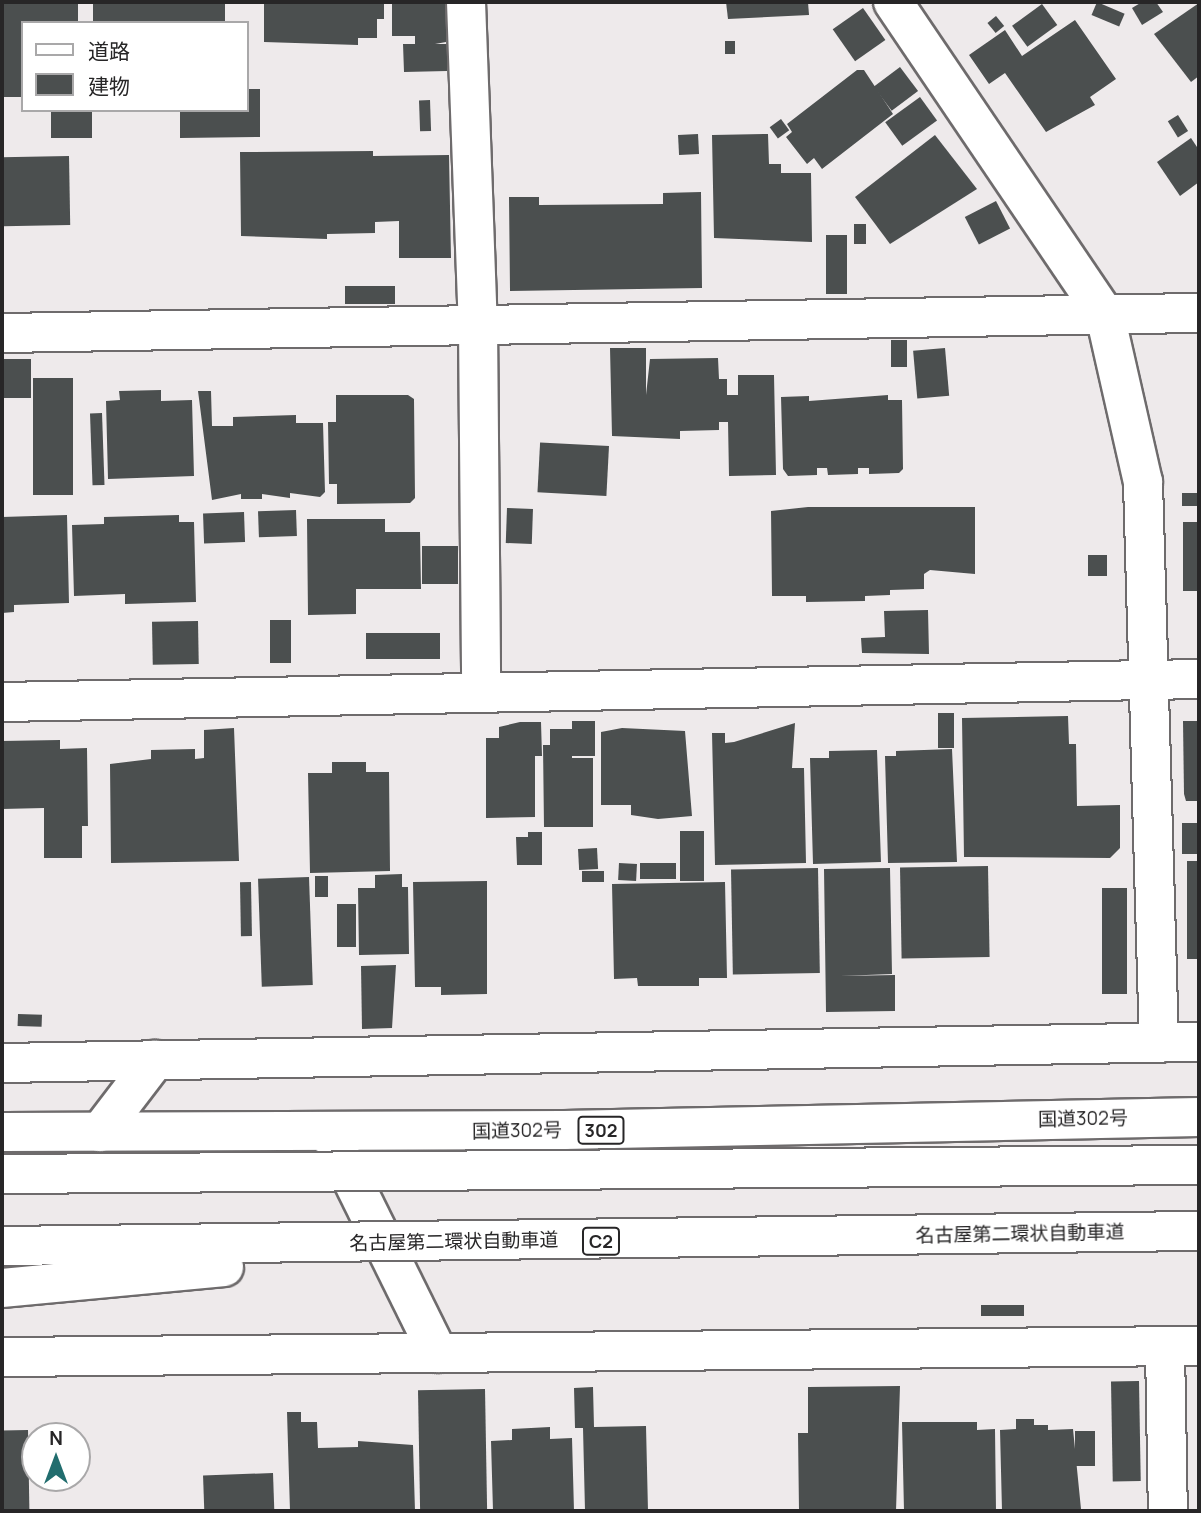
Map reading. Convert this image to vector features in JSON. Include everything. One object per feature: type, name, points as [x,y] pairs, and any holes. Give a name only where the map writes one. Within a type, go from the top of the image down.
[{"type":"main road","points":[[466,2],[478,324],[481,690]]},
{"type":"main road","points":[[893,2],[1105,315],[1143,482],[1151,680],[1159,1043]]},
{"type":"main road","points":[[2,333],[1199,313]]},
{"type":"main road","points":[[2,702],[481,690],[1199,679]]},
{"type":"main road","points":[[2,1063],[1199,1042]]},
{"type":"main road","points":[[100,1132],[155,1060]]},
{"type":"main road","name":"国道302号","points":[[2,1132],[329,1133],[1199,1117]]},
{"type":"main road","points":[[329,1133],[438,1353]]},
{"type":"main road","points":[[2,1151],[476,1175]]},
{"type":"main road","points":[[2,1174],[476,1175],[1199,1166]]},
{"type":"main road","name":"名古屋第二環状自動車道","points":[[2,1246],[477,1243],[1199,1231]]},
{"type":"main road","points":[[2,1288],[477,1243]]},
{"type":"main road","points":[[2,1357],[1182,1346],[1168,1511]]},
{"type":"building","points":[[2,2],[78,2],[78,21],[21,21],[21,97],[2,97]]},
{"type":"building","points":[[93,2],[225,2],[225,21],[93,21]]},
{"type":"building","points":[[264,2],[384,2],[384,19],[377,19],[377,38],[358,38],[358,45],[264,42]]},
{"type":"building","points":[[392,2],[446,2],[446,42],[435,44],[447,44],[447,71],[404,72],[403,44],[415,44],[415,36],[392,36]]},
{"type":"building","points":[[726,2],[808,2],[809,15],[728,19]]},
{"type":"building","points":[[1097,2],[1125,14],[1119,27],[1092,15]]},
{"type":"building","points":[[1142,2],[1156,2],[1163,12],[1142,25],[1132,8]]},
{"type":"building","points":[[1199,3],[1199,76],[1191,82],[1154,34]]},
{"type":"building","points":[[1042,4],[1057,25],[1027,47],[1012,26]]},
{"type":"building","points":[[863,8],[885,40],[855,61],[833,29]]},
{"type":"building","points":[[996,16],[1004,26],[996,33],[987,23]]},
{"type":"building","points":[[1075,20],[1116,79],[1090,97],[1095,105],[1046,132],[1005,73],[989,84],[969,55],[1005,30],[1022,56]]},
{"type":"building","points":[[725,41],[735,41],[735,54],[725,54]]},
{"type":"building","points":[[900,67],[918,91],[892,111],[874,87]]},
{"type":"building","points":[[857,70],[864,70],[893,114],[822,169],[814,158],[807,164],[786,137],[792,132],[787,124]]},
{"type":"building","points":[[248,89],[260,89],[260,137],[180,138],[180,112],[248,112]]},
{"type":"building","points":[[920,97],[937,120],[902,146],[885,122]]},
{"type":"building","points":[[419,100],[430,100],[431,131],[420,131]]},
{"type":"building","points":[[51,112],[92,112],[92,138],[51,138]]},
{"type":"building","points":[[1178,115],[1188,131],[1178,137],[1168,121]]},
{"type":"building","points":[[781,119],[789,130],[778,139],[770,127]]},
{"type":"building","points":[[698,134],[699,154],[679,155],[678,135]]},
{"type":"building","points":[[768,134],[769,164],[781,164],[781,173],[811,173],[812,242],[714,238],[712,135]]},
{"type":"building","points":[[935,135],[977,189],[890,244],[855,197]]},
{"type":"building","points":[[1191,138],[1199,150],[1199,182],[1180,196],[1157,162]]},
{"type":"building","points":[[373,151],[373,156],[449,155],[451,258],[399,258],[399,221],[375,222],[375,233],[327,234],[327,239],[241,236],[240,152]]},
{"type":"building","points":[[69,156],[70,225],[3,226],[2,157]]},
{"type":"building","points":[[701,192],[702,288],[510,291],[509,197],[539,197],[539,205],[663,204],[663,193]]},
{"type":"building","points":[[996,201],[1010,229],[979,245],[965,217]]},
{"type":"building","points":[[854,224],[866,224],[866,244],[854,244]]},
{"type":"building","points":[[826,235],[847,235],[847,294],[826,294]]},
{"type":"building","points":[[345,286],[395,286],[395,304],[345,304]]},
{"type":"building","points":[[891,340],[907,340],[907,367],[891,367]]},
{"type":"building","points":[[610,348],[646,348],[646,395],[650,359],[718,358],[719,379],[727,379],[727,395],[738,395],[738,375],[774,375],[776,475],[729,476],[728,422],[719,422],[719,430],[680,431],[680,439],[612,436]]},
{"type":"building","points":[[945,348],[949,396],[917,399],[913,351]]},
{"type":"building","points":[[2,359],[31,359],[31,398],[2,398]]},
{"type":"building","points":[[33,378],[73,378],[73,495],[33,495]]},
{"type":"building","points":[[161,390],[161,401],[192,400],[194,476],[108,479],[106,401],[120,400],[119,391]]},
{"type":"building","points":[[198,391],[211,391],[212,426],[233,426],[233,417],[296,415],[296,423],[323,423],[325,492],[320,497],[290,493],[290,498],[262,494],[262,499],[241,499],[241,494],[212,500]]},
{"type":"building","points":[[336,395],[408,395],[414,399],[415,498],[410,503],[337,504],[337,484],[329,484],[328,422],[336,422]]},
{"type":"building","points":[[888,395],[888,400],[902,400],[903,469],[899,473],[869,474],[869,468],[858,468],[858,474],[828,475],[827,468],[817,468],[817,475],[788,476],[783,469],[781,397],[809,396],[809,401]]},
{"type":"building","points":[[90,413],[102,413],[105,485],[93,485]]},
{"type":"building","points":[[540,442],[609,446],[606,496],[537,492]]},
{"type":"building","points":[[1182,493],[1199,493],[1199,506],[1182,506]]},
{"type":"building","points":[[808,507],[975,507],[975,574],[930,570],[924,574],[924,589],[890,590],[890,595],[865,596],[865,601],[806,602],[806,596],[772,596],[771,511]]},
{"type":"building","points":[[507,508],[533,509],[532,544],[506,543]]},
{"type":"building","points":[[296,510],[297,536],[259,537],[258,511]]},
{"type":"building","points":[[244,512],[245,542],[204,543],[203,513]]},
{"type":"building","points":[[67,515],[69,603],[14,605],[14,612],[2,613],[2,517]]},
{"type":"building","points":[[179,515],[179,522],[194,522],[196,602],[125,604],[125,594],[74,596],[72,525],[104,524],[104,517]]},
{"type":"building","points":[[307,519],[385,519],[385,532],[420,532],[421,589],[356,589],[356,614],[308,615]]},
{"type":"building","points":[[1183,522],[1199,522],[1199,591],[1183,591]]},
{"type":"building","points":[[422,546],[458,546],[458,584],[422,584]]},
{"type":"building","points":[[1088,555],[1107,555],[1107,576],[1088,576]]},
{"type":"building","points":[[928,610],[929,654],[862,653],[861,638],[885,637],[884,611]]},
{"type":"building","points":[[270,620],[291,620],[291,663],[270,663]]},
{"type":"building","points":[[198,621],[199,664],[153,665],[152,622]]},
{"type":"building","points":[[366,633],[440,633],[440,659],[366,659]]},
{"type":"building","points":[[938,713],[954,713],[954,748],[938,748]]},
{"type":"building","points":[[1068,716],[1069,744],[1076,744],[1077,806],[1120,805],[1120,848],[1110,858],[964,857],[962,718]]},
{"type":"building","points":[[572,721],[595,721],[595,756],[572,756]]},
{"type":"building","points":[[1183,721],[1199,721],[1199,801],[1186,801],[1184,794]]},
{"type":"building","points":[[520,722],[541,722],[542,756],[535,756],[535,817],[486,818],[486,738],[499,738],[499,727]]},
{"type":"building","points":[[795,723],[792,768],[804,768],[806,863],[715,865],[712,733],[725,733],[725,743],[734,742]]},
{"type":"building","points":[[234,728],[239,861],[111,863],[110,764],[151,759],[151,750],[195,749],[195,759],[204,758],[204,730]]},
{"type":"building","points":[[622,728],[685,731],[692,816],[658,819],[631,815],[631,805],[601,805],[601,732]]},
{"type":"building","points":[[550,729],[572,729],[572,758],[593,758],[593,827],[544,827],[543,745],[550,745]]},
{"type":"building","points":[[60,740],[60,749],[87,748],[88,826],[82,826],[82,858],[44,858],[44,808],[2,809],[2,741]]},
{"type":"building","points":[[952,749],[957,862],[888,863],[885,756],[896,756],[896,751]]},
{"type":"building","points":[[877,750],[881,862],[813,864],[810,758],[829,758],[829,751]]},
{"type":"building","points":[[332,762],[366,762],[366,772],[389,772],[390,871],[310,873],[308,773],[332,773]]},
{"type":"building","points":[[1182,823],[1199,823],[1199,854],[1182,854]]},
{"type":"building","points":[[680,831],[704,831],[704,881],[680,881]]},
{"type":"building","points":[[528,832],[542,832],[542,865],[517,865],[516,837],[528,837]]},
{"type":"building","points":[[597,848],[598,869],[579,870],[578,849]]},
{"type":"building","points":[[1187,861],[1199,861],[1199,959],[1187,959]]},
{"type":"building","points":[[619,863],[637,864],[636,881],[618,880]]},
{"type":"building","points":[[640,863],[676,863],[676,879],[640,879]]},
{"type":"building","points":[[988,866],[990,957],[902,959],[900,868]]},
{"type":"building","points":[[818,868],[820,973],[733,975],[731,870]]},
{"type":"building","points":[[890,868],[892,974],[840,976],[895,975],[895,1011],[826,1012],[824,869]]},
{"type":"building","points":[[582,871],[604,871],[604,882],[582,882]]},
{"type":"building","points":[[402,874],[402,887],[408,887],[409,954],[359,955],[358,888],[375,888],[375,875]]},
{"type":"building","points":[[315,876],[328,876],[328,897],[315,897]]},
{"type":"building","points":[[309,877],[313,985],[262,987],[258,879]]},
{"type":"building","points":[[487,881],[487,994],[441,995],[441,987],[415,987],[413,882]]},
{"type":"building","points":[[240,882],[251,882],[252,936],[241,936]]},
{"type":"building","points":[[725,882],[727,978],[699,978],[699,986],[638,986],[637,978],[614,979],[612,884]]},
{"type":"building","points":[[1102,888],[1127,888],[1127,994],[1102,994]]},
{"type":"building","points":[[337,904],[356,904],[356,947],[337,947]]},
{"type":"building","points":[[396,965],[392,1028],[362,1029],[361,966]]},
{"type":"building","points":[[18,1014],[42,1015],[42,1027],[18,1026]]},
{"type":"building","points":[[981,1305],[1024,1305],[1024,1316],[981,1316]]},
{"type":"building","points":[[1111,1381],[1139,1381],[1141,1481],[1113,1481]]},
{"type":"building","points":[[900,1386],[896,1511],[799,1511],[798,1433],[808,1433],[808,1387]]},
{"type":"building","points":[[593,1387],[594,1427],[646,1426],[648,1511],[585,1511],[583,1428],[575,1428],[574,1388]]},
{"type":"building","points":[[485,1389],[487,1511],[420,1511],[418,1390]]},
{"type":"building","points":[[287,1412],[301,1412],[301,1422],[317,1422],[318,1448],[358,1447],[358,1441],[413,1445],[415,1511],[290,1511]]},
{"type":"building","points":[[1016,1419],[1034,1419],[1034,1425],[1048,1425],[1048,1430],[1073,1429],[1081,1509],[1002,1511],[1000,1430],[1016,1429]]},
{"type":"building","points":[[902,1422],[977,1422],[977,1430],[995,1429],[996,1511],[904,1511]]},
{"type":"building","points":[[550,1427],[550,1439],[572,1438],[574,1511],[493,1511],[491,1441],[512,1440],[512,1429]]},
{"type":"building","points":[[2,1430],[21,1430],[21,1492],[29,1492],[29,1511],[3,1511]]},
{"type":"building","points":[[1075,1431],[1095,1431],[1095,1466],[1075,1466]]},
{"type":"building","points":[[273,1473],[274,1511],[204,1511],[203,1475]]}]
